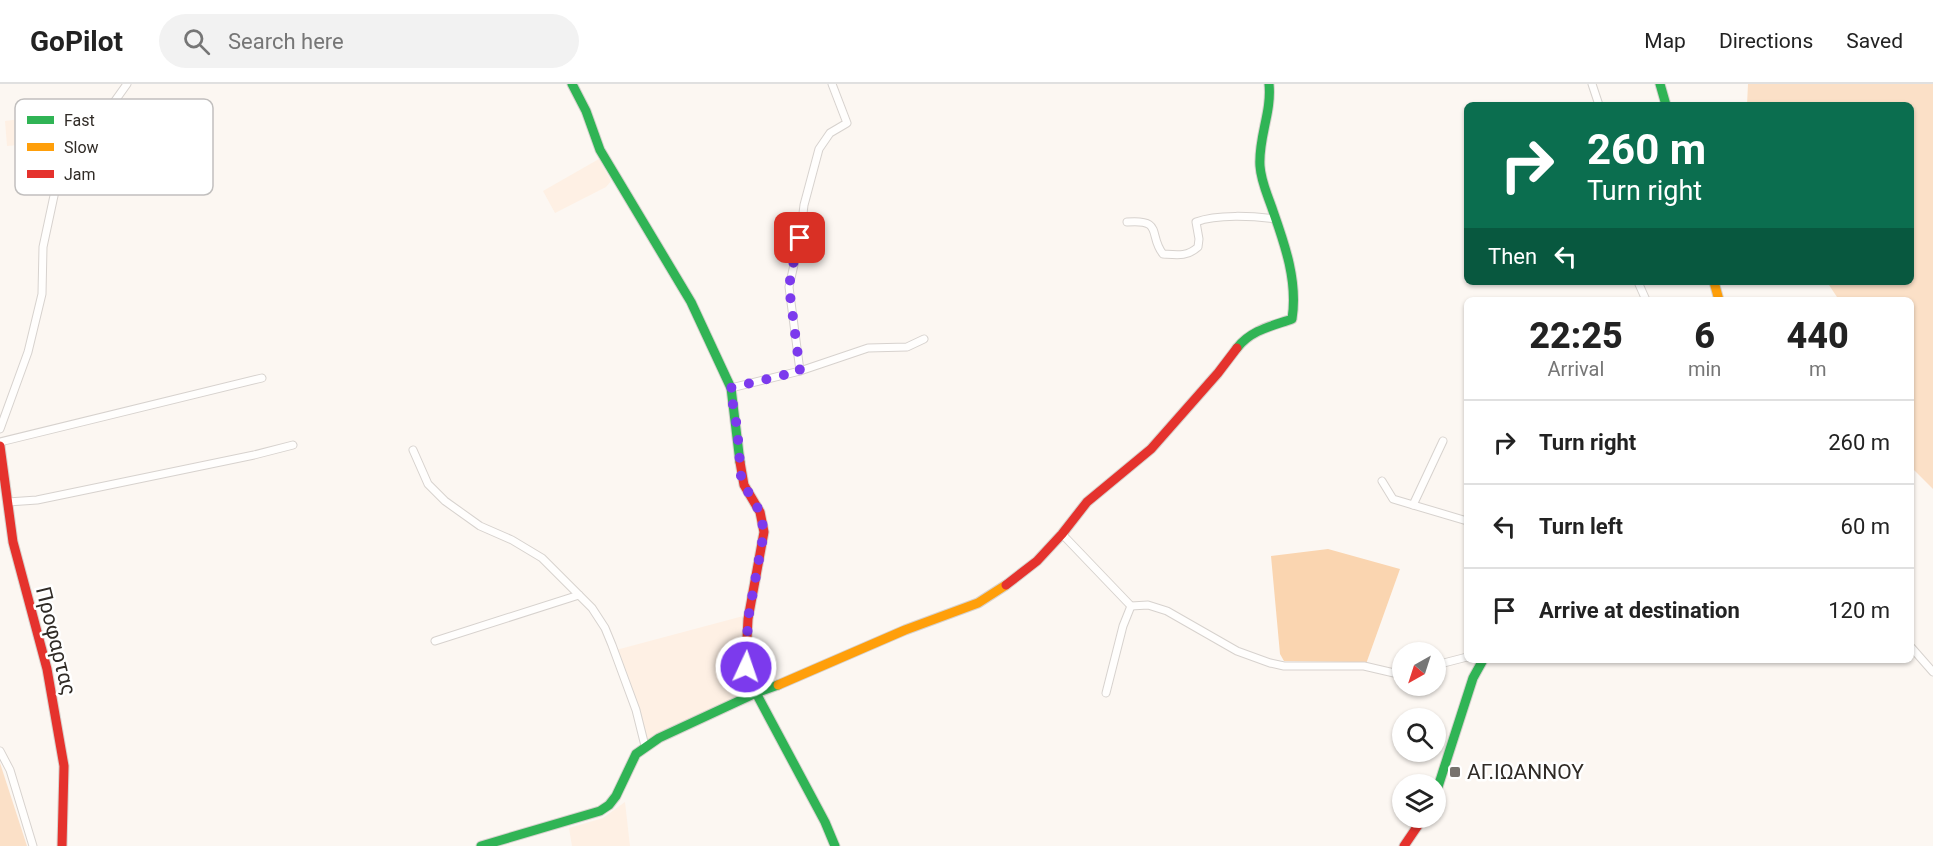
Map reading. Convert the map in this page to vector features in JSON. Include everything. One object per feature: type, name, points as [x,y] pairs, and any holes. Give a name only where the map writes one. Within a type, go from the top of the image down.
[{"type":"street","points":[[116,99],[127,84]]},
{"type":"street","points":[[572,84],[586,111],[600,150],[691,302],[730,388],[737,427],[741,476],[760,512],[764,532],[748,628],[746,667],[756,693],[825,822],[835,846]]},
{"type":"street","points":[[800,371],[789,287],[800,238],[804,205],[819,149],[830,134],[847,123],[832,84]]},
{"type":"street","points":[[481,846],[600,811],[616,796],[631,763],[645,747],[659,738],[756,693],[906,630],[978,603],[1012,581],[1037,561],[1087,502],[1151,449],[1218,373],[1244,339],[1255,332],[1292,319],[1295,297],[1276,219],[1261,177],[1259,162],[1271,98],[1269,84]]},
{"type":"street","points":[[1592,84],[1598,102]]},
{"type":"street","points":[[1660,84],[1665,102]]},
{"type":"street","points":[[0,429],[28,352],[42,294],[43,247],[54,195]]},
{"type":"street","points":[[1127,222],[1147,223],[1157,238],[1158,248],[1164,254],[1181,256],[1192,253],[1198,247],[1196,222],[1230,218],[1276,219]]},
{"type":"street","points":[[730,388],[800,371],[868,348],[907,347],[924,339]]},
{"type":"street","points":[[0,444],[262,378]]},
{"type":"street","points":[[1413,505],[1443,441]]},
{"type":"street","name":"Προφαρτας","points":[[0,444],[13,543],[47,669],[60,745],[65,787],[62,846]]},
{"type":"street","points":[[8,502],[48,497],[293,445]]},
{"type":"street","points":[[414,450],[428,484],[445,501],[480,526],[512,540],[542,558],[592,608],[605,628],[636,710],[645,747]]},
{"type":"street","points":[[1382,481],[1393,499],[1464,520]]},
{"type":"street","points":[[1062,534],[1131,606],[1148,605],[1167,611],[1237,651],[1284,666],[1364,666],[1392,673]]},
{"type":"street","points":[[435,641],[579,595]]},
{"type":"street","points":[[1106,693],[1123,626],[1131,606]]},
{"type":"street","points":[[1914,650],[1933,672]]},
{"type":"street","points":[[1446,662],[1464,658]]},
{"type":"street","points":[[1442,774],[1473,678],[1481,663]]},
{"type":"street","points":[[0,751],[10,770],[33,846]]},
{"type":"street","points":[[1404,846],[1416,828]]},
{"type":"shaded area","points":[[1748,84],[1933,84],[1933,489],[1914,470],[1914,297],[1837,297],[1829,285],[1914,285],[1914,102],[1747,102]]},
{"type":"shaded area","points":[[15,120],[15,145],[7,146],[5,121]]},
{"type":"shaded area","points":[[599,159],[611,181],[606,187],[555,213],[543,191]]},
{"type":"shaded area","points":[[1328,549],[1400,569],[1366,664],[1284,661],[1280,654],[1271,556]]},
{"type":"shaded area","points":[[747,615],[752,690],[648,743],[616,650]]},
{"type":"shaded area","points":[[0,763],[27,846],[0,846]]},
{"type":"shaded area","points":[[625,802],[630,846],[572,846],[569,828],[603,818]]},
{"type":"traffic: fast","points":[[572,84],[586,111],[600,150],[691,302],[731,388],[740,462]]},
{"type":"traffic: fast","points":[[1237,348],[1255,333],[1292,319],[1292,278],[1260,166],[1261,145],[1269,105],[1269,84]]},
{"type":"traffic: fast","points":[[1660,84],[1665,102]]},
{"type":"traffic: fast","points":[[747,638],[746,667],[756,693],[825,822],[835,846]]},
{"type":"traffic: fast","points":[[1442,774],[1473,678],[1481,663]]},
{"type":"traffic: fast","points":[[481,846],[600,811],[616,796],[636,754],[659,738],[778,685]]},
{"type":"traffic: slow","points":[[1715,285],[1718,297]]},
{"type":"traffic: slow","points":[[778,685],[905,630],[978,603],[1006,585]]},
{"type":"traffic: jam","points":[[1006,585],[1037,561],[1087,502],[1151,449],[1237,348]]},
{"type":"traffic: jam","points":[[0,446],[13,542],[47,669],[64,766],[62,846]]},
{"type":"traffic: jam","points":[[740,462],[744,485],[760,512],[764,532],[748,619],[747,638]]},
{"type":"traffic: jam","points":[[1404,846],[1416,828]]},
{"type":"place","name":"ΑΓ.ΙΩΑΝΝΟΥ","points":[[1455,772]]},
{"type":"route","points":[[746,667],[748,619],[764,532],[760,512],[741,476],[737,427],[730,388],[800,371],[789,287],[800,238]]}]
